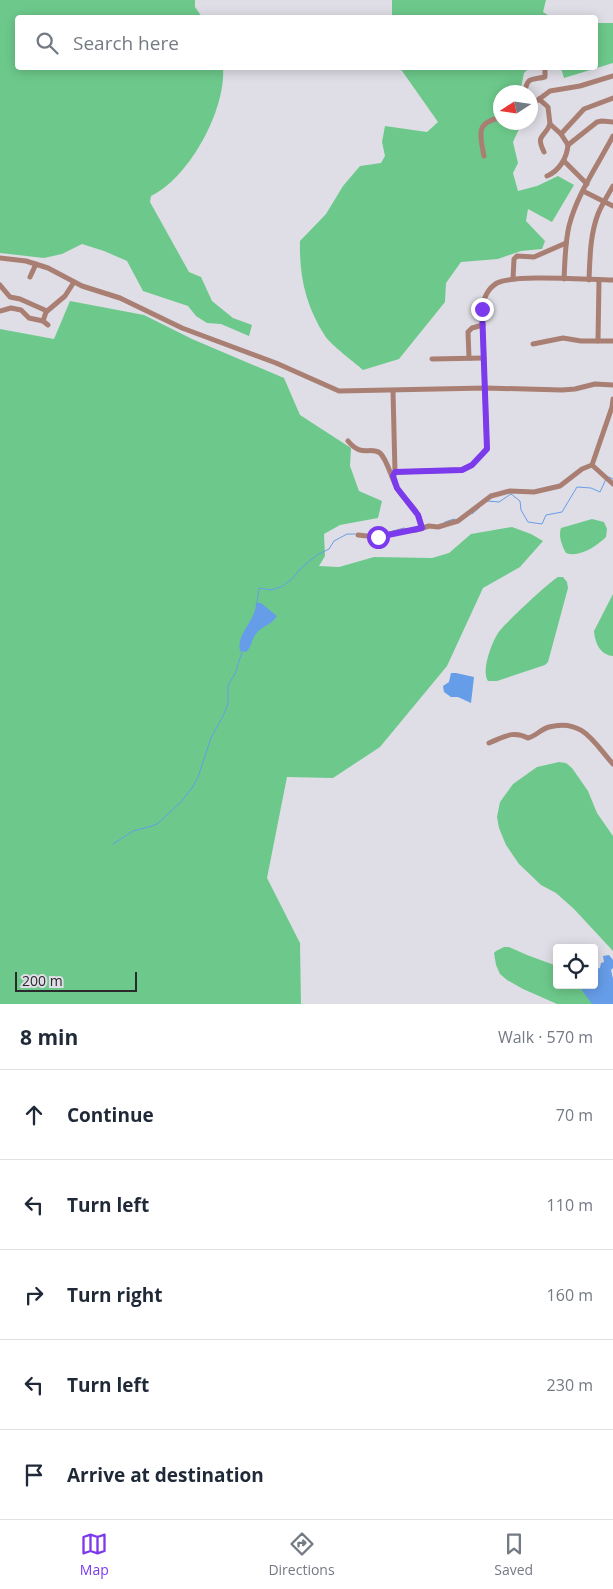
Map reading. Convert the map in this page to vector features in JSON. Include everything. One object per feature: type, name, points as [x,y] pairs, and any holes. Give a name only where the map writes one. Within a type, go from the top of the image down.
[{"type":"street","points":[[526,85],[529,80],[544,77],[545,70]]},
{"type":"street","points":[[538,99],[550,91],[580,86],[613,76]]},
{"type":"street","points":[[561,134],[584,109],[613,98]]},
{"type":"street","points":[[538,103],[548,107],[550,124],[561,134],[568,146]]},
{"type":"street","points":[[484,156],[480,135],[487,122],[493,120]]},
{"type":"street","points":[[547,176],[554,173],[564,161],[568,146],[596,122],[602,120],[613,122]]},
{"type":"street","points":[[544,152],[540,138],[550,124]]},
{"type":"street","points":[[564,279],[569,224],[583,191],[613,136]]},
{"type":"street","points":[[564,161],[587,184]]},
{"type":"street","points":[[589,280],[593,228],[604,201],[613,186]]},
{"type":"street","points":[[583,191],[613,206]]},
{"type":"street","points":[[513,279],[514,259],[517,256],[534,257],[566,243]]},
{"type":"street","points":[[0,258],[48,268],[82,286],[120,298],[182,328],[276,363],[339,391],[486,388],[562,390],[595,384],[613,385]]},
{"type":"street","points":[[30,277],[36,264]]},
{"type":"street","points":[[394,474],[462,470],[472,465],[487,449],[482,309],[487,292],[497,284],[513,279],[613,280]]},
{"type":"street","points":[[598,341],[599,280]]},
{"type":"street","points":[[0,311],[11,308],[21,310],[29,318],[46,323],[47,311],[66,296],[74,282]]},
{"type":"street","points":[[0,285],[10,297],[47,311]]},
{"type":"street","points":[[11,308],[12,297]]},
{"type":"street","points":[[469,358],[468,332],[472,328],[483,325]]},
{"type":"street","points":[[534,344],[562,338],[581,341],[613,341]]},
{"type":"street","points":[[432,359],[484,358]]},
{"type":"street","points":[[393,391],[394,474],[397,488],[418,515],[422,528]]},
{"type":"street","points":[[592,465],[613,407],[613,399]]},
{"type":"street","points":[[348,441],[361,451],[379,452],[394,474]]},
{"type":"street","points":[[592,465],[613,484]]},
{"type":"street","points":[[358,535],[378,537],[422,528],[438,527],[458,521],[483,501],[510,491],[534,492],[560,486],[582,468],[592,465]]},
{"type":"street","points":[[489,743],[511,734],[521,734],[528,738],[549,727],[571,725],[585,733],[613,764]]},
{"type":"green space","points":[[0,0],[195,0],[195,7],[201,15],[15,15],[15,70],[223,70],[218,103],[212,122],[202,141],[179,174],[165,187],[151,196],[150,202],[189,272],[201,277],[212,301],[233,318],[252,325],[249,336],[221,324],[207,323],[196,316],[188,306],[143,291],[127,261],[104,251],[82,244],[62,254],[44,258],[0,253]]},
{"type":"green space","points":[[392,0],[546,0],[543,12],[548,15],[392,15]]},
{"type":"green space","points":[[598,23],[613,23],[613,63],[598,68]]},
{"type":"green space","points":[[401,70],[527,70],[524,73],[521,85],[493,85],[493,130],[519,130],[513,142],[518,163],[513,173],[518,191],[537,186],[558,176],[574,185],[552,222],[528,209],[526,221],[545,241],[542,249],[521,251],[498,259],[461,262],[446,283],[445,302],[399,359],[363,370],[328,340],[318,325],[308,302],[302,279],[300,241],[326,214],[343,186],[360,166],[381,163],[385,156],[382,142],[385,126],[427,132],[438,122]]},
{"type":"green space","points":[[562,70],[590,70],[564,78]]},
{"type":"green space","points":[[70,301],[144,315],[192,339],[284,378],[300,415],[351,448],[350,466],[359,491],[382,501],[378,518],[340,525],[324,534],[325,556],[319,566],[339,567],[374,557],[432,558],[449,553],[471,534],[512,527],[543,541],[520,567],[483,588],[447,666],[380,747],[333,778],[287,777],[267,878],[300,943],[301,1004],[0,1004],[0,329],[54,339]]},
{"type":"green space","points":[[592,519],[604,522],[607,529],[606,537],[582,553],[566,553],[560,538],[561,528]]},
{"type":"green space","points":[[558,577],[563,577],[567,582],[568,588],[548,662],[545,665],[497,681],[488,681],[486,677],[486,664],[492,644],[498,633],[526,604]]},
{"type":"green space","points":[[613,594],[613,656],[608,655],[599,648],[594,631]]},
{"type":"green space","points":[[559,762],[566,763],[572,768],[588,791],[597,813],[613,836],[613,951],[574,909],[556,893],[541,885],[519,864],[506,845],[499,828],[497,817],[500,802],[513,784],[537,767]]},
{"type":"green space","points":[[509,947],[553,965],[553,989],[591,989],[600,1004],[557,1004],[523,989],[500,974],[496,965],[494,953]]},
{"type":"water","points":[[256,603],[261,603],[277,616],[272,622],[258,631],[246,652],[240,651],[241,638],[253,616]]},
{"type":"water","points":[[451,673],[474,677],[471,703],[458,697],[451,697],[444,692],[443,686],[449,682]]},
{"type":"water","points":[[609,955],[613,960],[613,968],[611,970],[613,1004],[592,1004],[581,989],[598,989],[598,968],[604,962],[603,956]]},
{"type":"waterway","points":[[609,477],[613,479]]},
{"type":"waterway","points":[[487,501],[499,502],[511,494],[520,501],[521,510],[528,522],[542,524],[546,515],[562,512],[577,487],[591,488],[600,492],[606,479]]},
{"type":"waterway","points":[[472,514],[480,507]]},
{"type":"waterway","points":[[445,522],[454,519]]},
{"type":"waterway","points":[[411,528],[419,526]]},
{"type":"waterway","points":[[382,534],[404,528]]},
{"type":"waterway","points":[[257,603],[259,588],[271,590],[281,587],[317,555],[329,549],[334,541],[347,534],[355,534]]},
{"type":"waterway","points":[[113,844],[133,831],[157,824],[180,803],[192,788],[198,777],[211,738],[228,704],[228,685],[235,674],[242,652]]},
{"type":"route","points":[[378,537],[422,528],[416,510],[397,488],[393,476],[395,472],[462,470],[472,465],[487,449],[482,309]]}]
